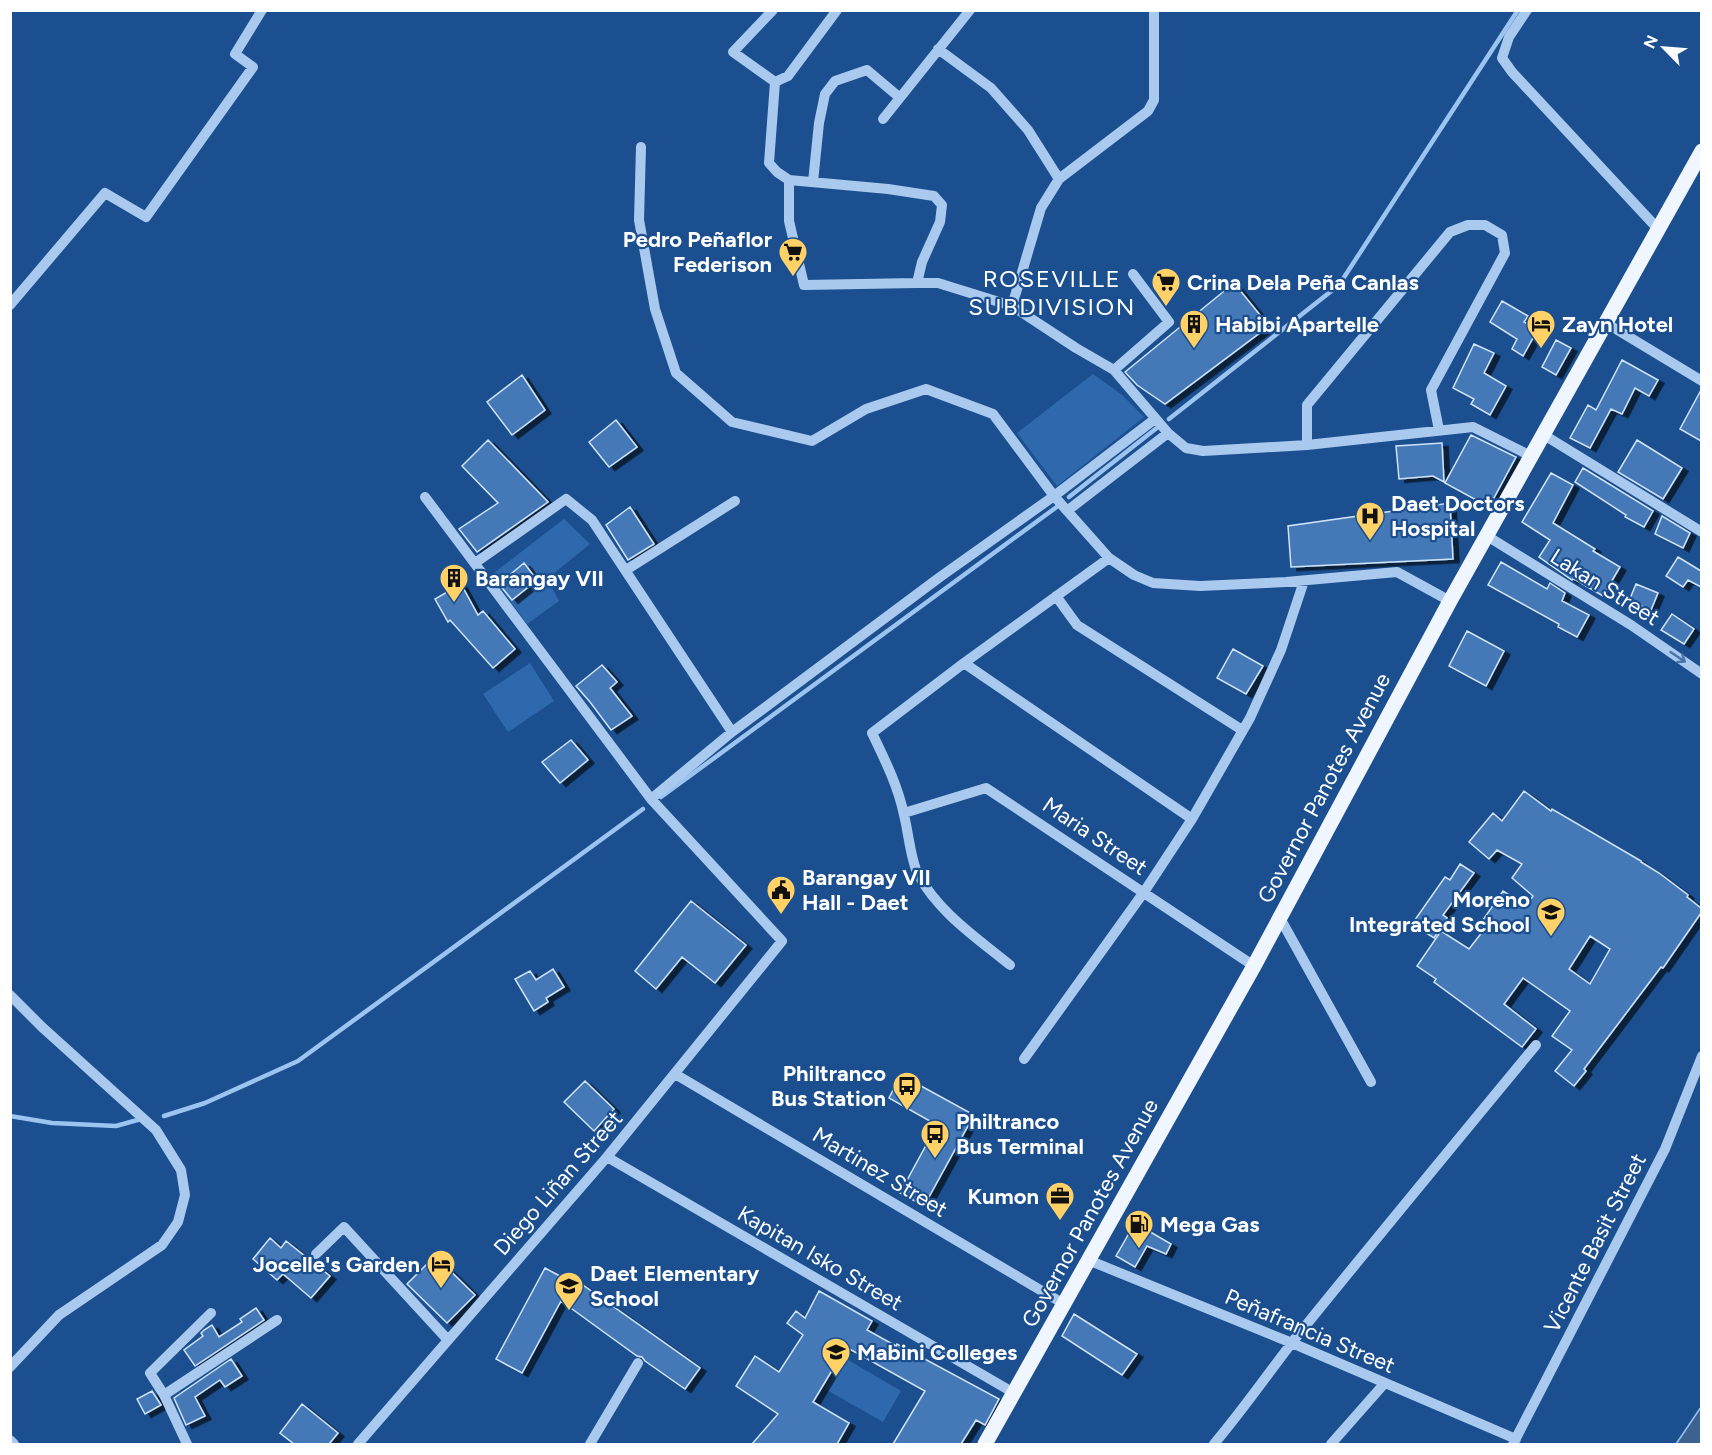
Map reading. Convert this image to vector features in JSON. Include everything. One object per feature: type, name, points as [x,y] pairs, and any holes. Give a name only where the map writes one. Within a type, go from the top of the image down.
[{"type":"main road","name":"Governor Panotes Avenue","points":[[985,1444],[1254,966],[1450,601],[1701,151]]},
{"type":"street","points":[[10,305],[105,193],[146,217],[253,68],[235,54],[262,10]]},
{"type":"street","points":[[773,10],[733,52],[776,82]]},
{"type":"street","points":[[776,82],[788,76],[837,10]]},
{"type":"street","points":[[883,119],[970,10]]},
{"type":"street","points":[[1011,306],[1041,207],[1059,179],[1148,111],[1154,100],[1154,10]]},
{"type":"street","points":[[1527,10],[1509,37],[1502,58],[1512,72],[1659,229]]},
{"type":"street","points":[[938,49],[991,88],[1028,130],[1059,179]]},
{"type":"street","points":[[813,183],[819,123],[825,94],[836,81],[867,70],[899,97]]},
{"type":"street","points":[[776,82],[769,163],[777,172],[789,180],[888,189],[934,196],[942,205],[940,222],[922,262],[917,283]]},
{"type":"street","points":[[641,147],[639,220],[655,309],[676,373],[732,422],[812,441],[866,409],[926,389],[993,414],[1067,511],[1109,558],[1134,575],[1154,583],[1230,585],[1397,572],[1450,601]]},
{"type":"street","points":[[789,180],[789,221],[804,285],[938,283],[1011,306],[1114,370],[1155,419],[1186,448],[1203,451],[1307,444],[1473,427],[1531,456]]},
{"type":"street","points":[[1307,444],[1307,405],[1450,232],[1468,225],[1485,225],[1502,235],[1505,253],[1431,390],[1439,430]]},
{"type":"street","points":[[1114,370],[1169,322],[1133,274]]},
{"type":"street","points":[[1606,323],[1701,381]]},
{"type":"street","points":[[425,497],[651,799],[732,732],[940,577],[1054,496],[1155,419]]},
{"type":"street","points":[[1067,511],[1168,433]]},
{"type":"street","points":[[1544,435],[1701,532]]},
{"type":"street","points":[[475,563],[566,499],[592,520],[732,732]]},
{"type":"street","points":[[626,570],[735,501]]},
{"type":"street","name":"Lakan Street","points":[[1487,536],[1631,625],[1701,674]]},
{"type":"street","points":[[1010,965],[952,916],[916,872],[904,813],[889,766],[872,733],[1109,558]]},
{"type":"street","points":[[1024,1059],[1144,892],[1192,819],[1242,730],[1281,650],[1304,581]]},
{"type":"street","points":[[1056,596],[1077,625],[1242,730]]},
{"type":"street","points":[[964,663],[1192,819]]},
{"type":"street","name":"Maria Street","points":[[904,813],[986,788],[1254,966]]},
{"type":"street","name":"Diego Liñan Street","points":[[358,1444],[607,1157],[782,941],[651,799]]},
{"type":"street","points":[[1280,918],[1371,1082]]},
{"type":"street","points":[[10,995],[156,1130],[181,1170],[185,1195],[178,1222],[162,1245],[59,1315],[10,1366]]},
{"type":"street","points":[[1214,1444],[1421,1183],[1536,1045]]},
{"type":"street","name":"Vicente Basit Street","points":[[1515,1442],[1665,1149],[1701,1056]]},
{"type":"street","name":"Martinez Street","points":[[675,1074],[1064,1304]]},
{"type":"street","name":"Kapitan Isko Street","points":[[607,1157],[1014,1393]]},
{"type":"street","points":[[316,1254],[344,1227],[448,1340]]},
{"type":"street","name":"Peñafrancia Street","points":[[1088,1260],[1292,1343],[1515,1442]]},
{"type":"street","points":[[187,1444],[164,1395],[150,1373],[211,1313]]},
{"type":"street","points":[[164,1395],[277,1320]]},
{"type":"street","points":[[590,1444],[638,1363]]},
{"type":"street","points":[[1331,1444],[1384,1384]]},
{"type":"street","points":[[10,1440],[14,1444]]},
{"type":"shaded area","points":[[1093,374],[1121,394],[1144,417],[1057,486],[1017,433]]},
{"type":"shaded area","points":[[564,519],[590,544],[547,579],[559,601],[527,624],[491,575]]},
{"type":"shaded area","points":[[530,663],[554,701],[508,732],[483,694]]},
{"type":"shaded area","points":[[843,1357],[901,1391],[883,1422],[825,1389]]},
{"type":"shaded area","points":[[1701,1407],[1701,1444],[1676,1444]]},
{"type":"building","name":"Habibi Apartelle","points":[[1234,283],[1269,326],[1165,404],[1137,385],[1125,372]]},
{"type":"building","points":[[1502,301],[1528,316],[1524,322],[1538,329],[1523,356],[1512,349],[1517,339],[1490,322]]},
{"type":"building","points":[[1556,340],[1571,348],[1556,375],[1542,367]]},
{"type":"building","points":[[1474,344],[1494,353],[1484,373],[1506,386],[1490,415],[1471,404],[1474,399],[1453,388]]},
{"type":"building","points":[[1622,360],[1658,380],[1649,396],[1635,388],[1622,414],[1611,409],[1590,448],[1570,438],[1588,405],[1596,410]]},
{"type":"building","points":[[522,375],[545,410],[512,435],[487,402]]},
{"type":"building","points":[[1701,390],[1701,441],[1680,429]]},
{"type":"building","points":[[616,420],[637,447],[609,467],[589,442]]},
{"type":"building","points":[[1471,435],[1516,457],[1489,507],[1445,483]]},
{"type":"building","points":[[488,440],[548,502],[477,552],[459,529],[498,503],[462,466]]},
{"type":"building","points":[[1637,440],[1682,468],[1663,499],[1618,472]]},
{"type":"building","points":[[1442,443],[1444,482],[1433,476],[1399,479],[1396,446]]},
{"type":"building","points":[[1583,468],[1653,511],[1644,527],[1625,517],[1626,515],[1575,482]]},
{"type":"building","points":[[1551,473],[1573,485],[1553,523],[1620,567],[1603,596],[1576,580],[1572,580],[1539,557],[1550,540],[1522,522]]},
{"type":"building","name":"Daet Doctors Hospital","points":[[1450,503],[1453,559],[1291,567],[1288,526]]},
{"type":"building","points":[[630,507],[654,544],[628,560],[606,525]]},
{"type":"building","points":[[1662,516],[1690,533],[1683,548],[1655,534]]},
{"type":"building","points":[[1678,557],[1701,571],[1701,587],[1688,580],[1683,587],[1666,576]]},
{"type":"building","points":[[1501,562],[1547,589],[1550,583],[1565,593],[1562,601],[1589,615],[1577,637],[1558,627],[1559,624],[1488,585]]},
{"type":"building","points":[[524,563],[537,580],[512,600],[499,584]]},
{"type":"building","points":[[461,584],[478,615],[483,611],[515,649],[493,668],[450,620],[448,622],[435,599]]},
{"type":"building","points":[[1636,584],[1658,593],[1651,610],[1629,601]]},
{"type":"building","points":[[1672,614],[1694,629],[1684,644],[1661,630]]},
{"type":"building","points":[[1467,631],[1504,651],[1486,686],[1449,666]]},
{"type":"building","points":[[1233,649],[1263,666],[1246,694],[1217,678]]},
{"type":"building","points":[[602,665],[617,682],[610,688],[632,716],[611,730],[576,686]]},
{"type":"building","points":[[571,740],[588,760],[560,783],[542,762]]},
{"type":"building","name":"Moreno Integrated School","points":[[1524,791],[1551,811],[1552,809],[1641,861],[1688,895],[1687,897],[1701,908],[1701,913],[1663,968],[1661,967],[1584,1069],[1586,1071],[1574,1086],[1555,1071],[1572,1050],[1552,1036],[1570,1011],[1523,978],[1504,1004],[1536,1029],[1522,1047],[1434,982],[1436,979],[1417,966],[1441,931],[1469,949],[1483,931],[1478,927],[1503,891],[1526,905],[1533,896],[1512,878],[1522,864],[1497,850],[1489,859],[1469,842],[1493,813],[1502,821]],"holes":[[[1590,936],[1610,949],[1590,984],[1569,969]]]},
{"type":"building","points":[[1460,864],[1474,873],[1443,915],[1447,918],[1434,938],[1412,924],[1445,877],[1450,880]]},
{"type":"building","points":[[691,901],[746,945],[715,983],[682,957],[656,989],[635,971]]},
{"type":"building","points":[[553,969],[564,987],[546,998],[548,1002],[534,1011],[515,979],[530,971],[536,980]]},
{"type":"building","name":"Philtranco Bus Terminal","points":[[901,1075],[974,1115],[924,1206],[900,1193],[937,1125],[889,1098]]},
{"type":"building","points":[[585,1081],[614,1109],[594,1131],[564,1102]]},
{"type":"building","points":[[1135,1223],[1171,1244],[1166,1254],[1147,1246],[1135,1267],[1116,1256]]},
{"type":"building","points":[[270,1238],[281,1248],[286,1241],[330,1276],[311,1298],[283,1274],[277,1280],[253,1259]]},
{"type":"building","name":"Jocelle's Garden","points":[[435,1256],[475,1295],[447,1323],[407,1284]]},
{"type":"building","points":[[545,1268],[578,1286],[580,1283],[700,1368],[685,1389],[561,1301],[522,1373],[496,1359]]},
{"type":"building","points":[[819,1291],[872,1321],[867,1330],[999,1399],[985,1425],[976,1420],[961,1444],[893,1444],[925,1391],[846,1347],[813,1402],[849,1423],[837,1444],[752,1444],[778,1414],[736,1386],[755,1356],[779,1372],[803,1335],[787,1323],[796,1311],[805,1318]]},
{"type":"building","points":[[256,1308],[264,1320],[195,1366],[184,1350],[203,1336],[201,1333],[204,1330],[212,1325],[219,1337],[242,1322],[240,1319]]},
{"type":"building","points":[[1074,1314],[1137,1354],[1122,1375],[1062,1336]]},
{"type":"building","points":[[231,1359],[242,1376],[225,1387],[220,1380],[195,1397],[205,1416],[186,1425],[174,1398]]},
{"type":"building","points":[[152,1391],[161,1405],[145,1414],[137,1399]]},
{"type":"building","points":[[302,1404],[338,1433],[329,1444],[294,1444],[280,1433]]},
{"type":"waterway","points":[[1169,419],[1339,285],[1518,10]]},
{"type":"waterway","points":[[1069,497],[1158,427]]},
{"type":"waterway","points":[[661,797],[1058,506]]},
{"type":"waterway","points":[[164,1116],[205,1103],[298,1061],[643,809]]},
{"type":"waterway","points":[[10,1116],[52,1123],[116,1126],[141,1119]]},
{"type":"place","name":"Pedro Peñaflor Federison","points":[[793,278]]},
{"type":"place","name":"Crina Dela Peña Canlas","points":[[1166,308]]},
{"type":"place","name":"Habibi Apartelle","points":[[1194,350]]},
{"type":"place","name":"Zayn Hotel","points":[[1541,350]]},
{"type":"place","name":"Daet Doctors Hospital","points":[[1370,542]]},
{"type":"place","name":"Barangay VII","points":[[454,604]]},
{"type":"place","name":"Barangay VII Hall - Daet","points":[[781,916]]},
{"type":"place","name":"Moreno Integrated School","points":[[1551,938]]},
{"type":"place","name":"Philtranco Bus Station","points":[[907,1112]]},
{"type":"place","name":"Philtranco Bus Terminal","points":[[935,1160]]},
{"type":"place","name":"Kumon","points":[[1060,1222]]},
{"type":"place","name":"Mega Gas","points":[[1139,1250]]},
{"type":"place","name":"Jocelle's Garden","points":[[441,1290]]},
{"type":"place","name":"Daet Elementary School","points":[[569,1312]]},
{"type":"place","name":"Mabini Colleges","points":[[836,1378]]},
{"type":"district","name":"ROSEVILLE SUBDIVISION","points":[[1052,292]]}]
